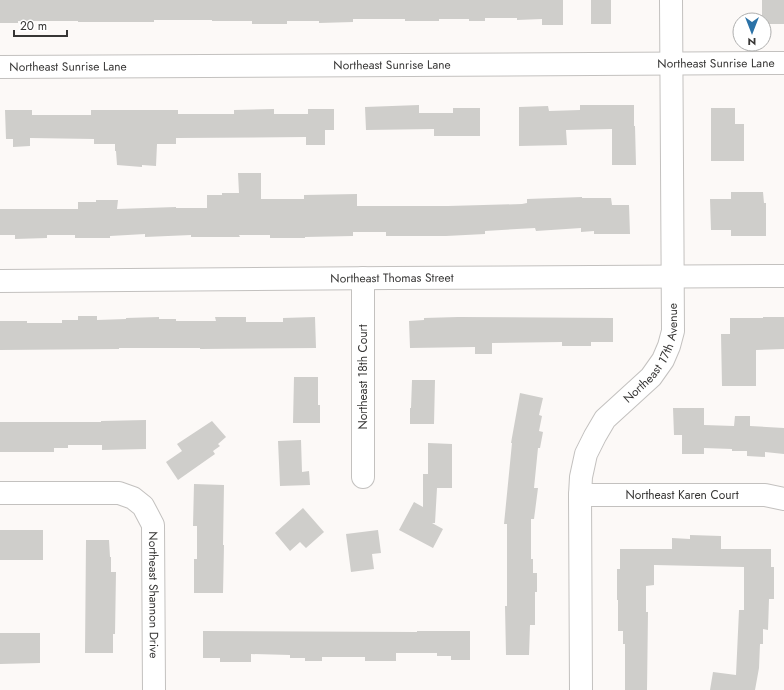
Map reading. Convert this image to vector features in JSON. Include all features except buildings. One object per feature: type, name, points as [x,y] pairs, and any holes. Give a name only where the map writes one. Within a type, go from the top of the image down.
[{"type":"street","name":"Northeast 17th Avenue","points":[[581,690],[580,495],[581,477],[586,454],[605,419],[651,377],[663,360],[673,331],[671,0]]},
{"type":"street","name":"Northeast Sunrise Lane","points":[[0,67],[784,63]]},
{"type":"street","name":"Northeast Thomas Street","points":[[0,281],[784,276]]},
{"type":"street","name":"Northeast 18th Court","points":[[363,278],[363,477]]},
{"type":"street","name":"Northeast Shannon Drive","points":[[0,493],[119,493],[133,498],[144,506],[153,525],[154,690]]},
{"type":"street","name":"Northeast Karen Court","points":[[580,495],[765,495],[784,499]]}]
